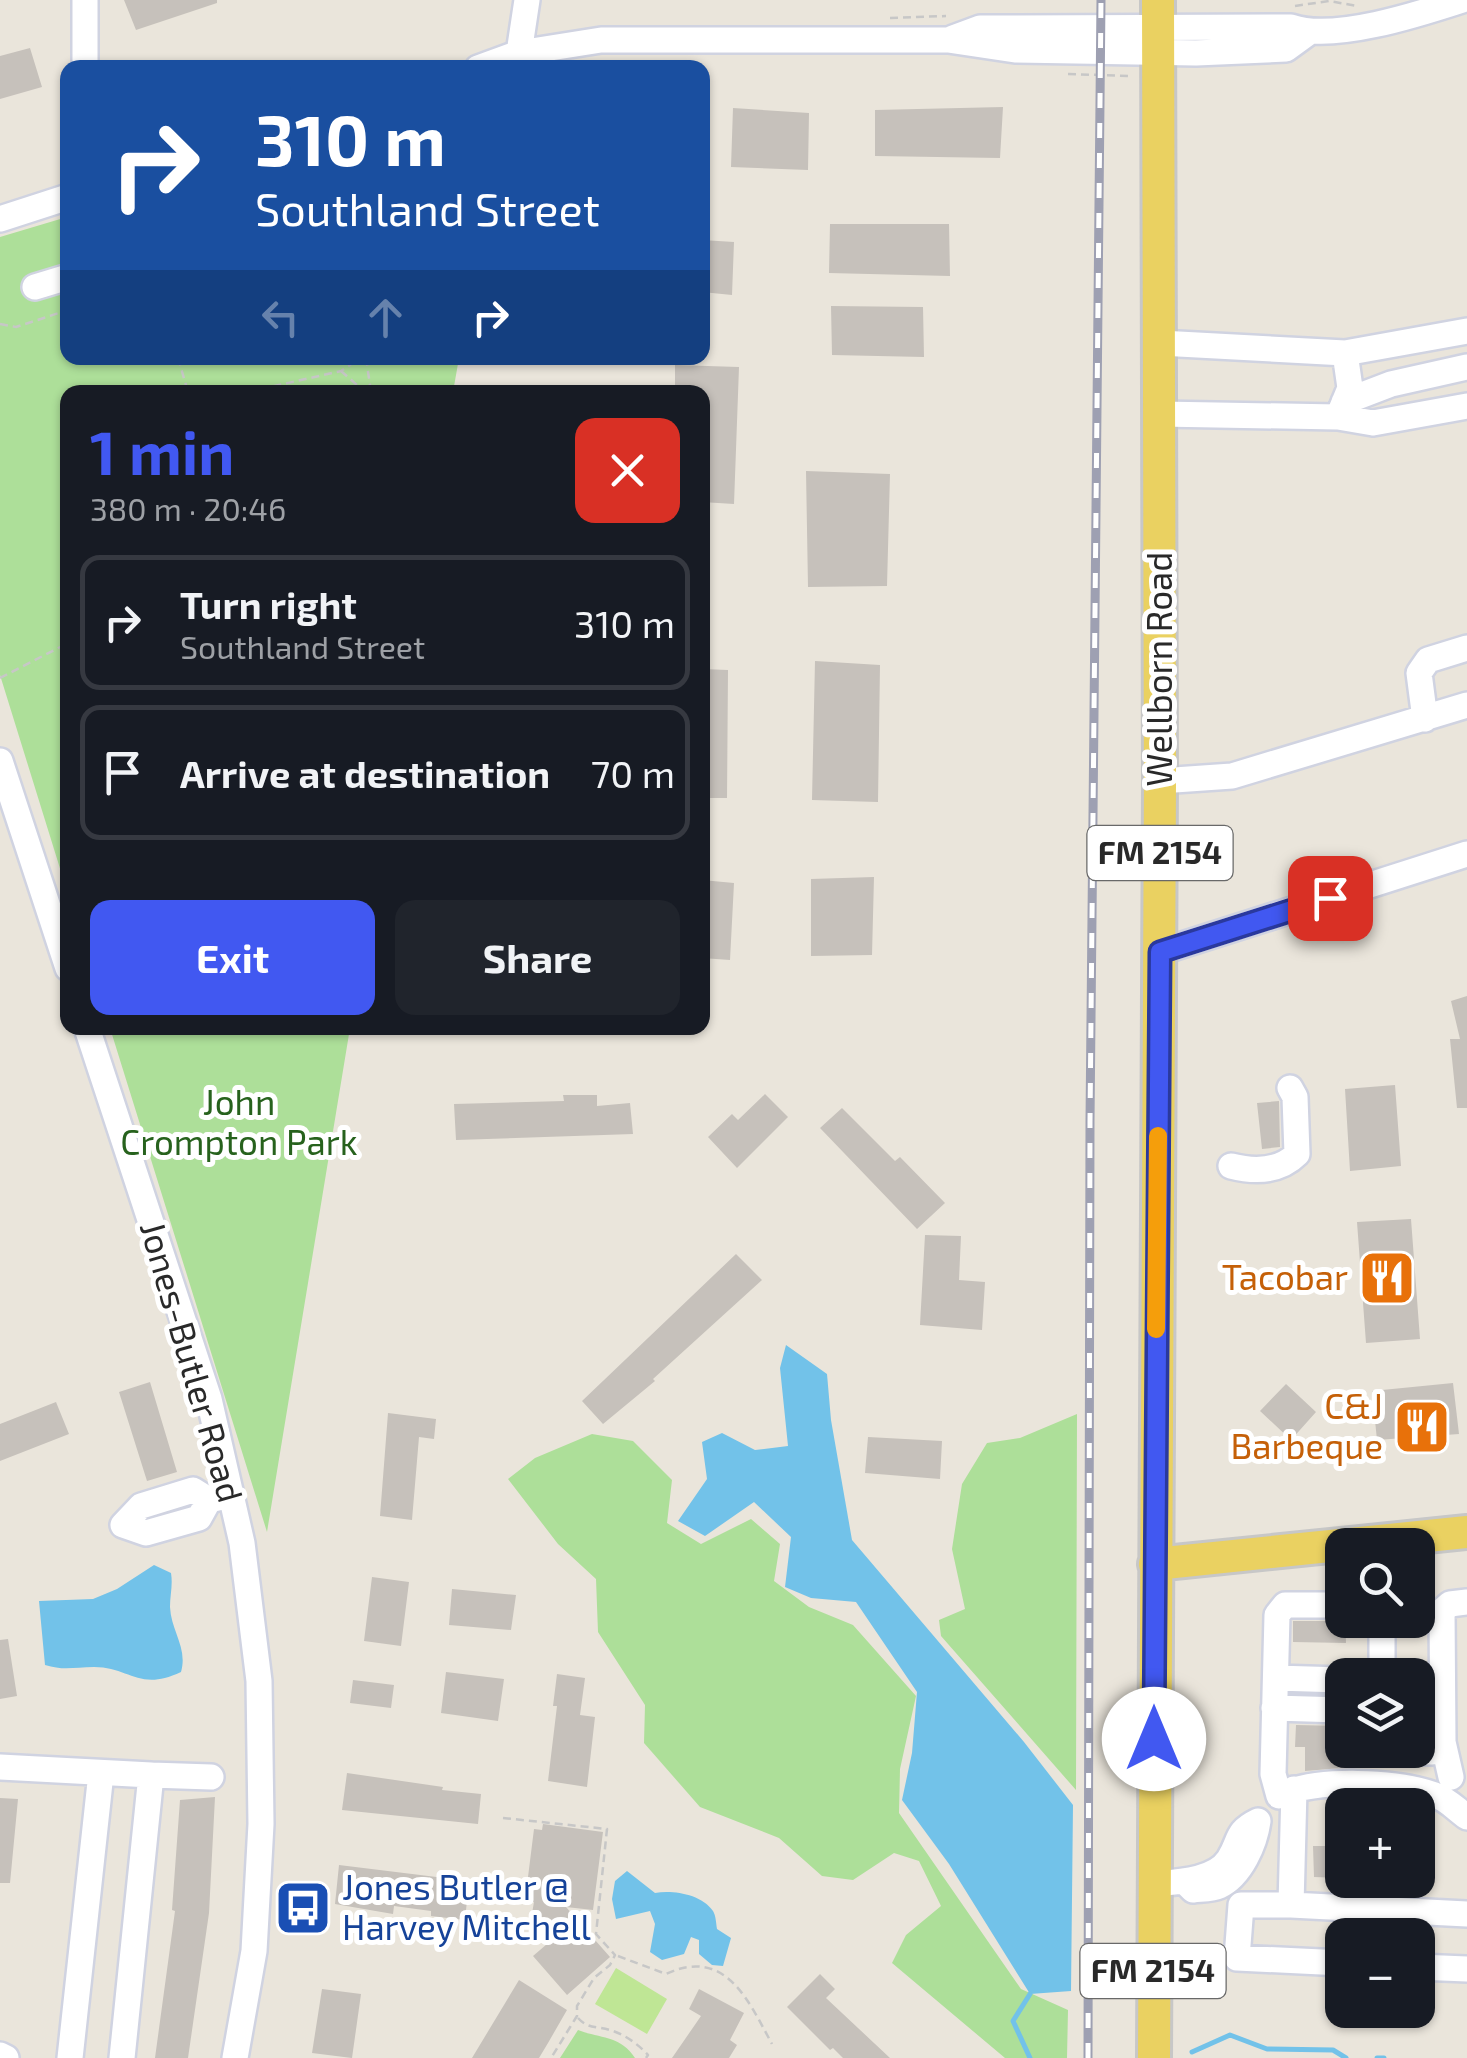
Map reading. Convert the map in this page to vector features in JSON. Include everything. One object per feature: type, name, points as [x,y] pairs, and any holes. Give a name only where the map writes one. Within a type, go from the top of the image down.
[{"type":"main road","name":"Wellborn Road","points":[[1154,2058],[1169,1883],[1155,1564],[1160,952],[1158,27]]},
{"type":"main road","points":[[1155,1564],[1467,1532]]},
{"type":"street","points":[[84,60],[85,0]]},
{"type":"street","points":[[519,53],[527,0]]},
{"type":"street","points":[[500,60],[519,53],[601,40],[948,40],[1016,50],[1158,27],[1286,49],[1308,33],[1403,8],[1462,0]]},
{"type":"street","points":[[0,219],[60,200]]},
{"type":"street","points":[[35,287],[60,279]]},
{"type":"street","points":[[1160,344],[1345,353],[1467,331]]},
{"type":"street","points":[[1341,409],[1350,388],[1345,353]]},
{"type":"street","points":[[1160,414],[1341,409],[1391,384],[1467,367]]},
{"type":"street","points":[[1341,409],[1373,423],[1467,406]]},
{"type":"street","points":[[1426,719],[1419,673],[1428,660],[1467,648]]},
{"type":"street","points":[[1160,781],[1232,776],[1467,705]]},
{"type":"street","points":[[0,761],[60,944]]},
{"type":"street","points":[[1160,952],[1467,854]]},
{"type":"street","name":"Jones-Butler Road","points":[[89,1035],[209,1399],[220,1498],[242,1543],[258,1681],[261,1824],[254,1951],[235,2058]]},
{"type":"street","points":[[1231,1166],[1249,1171],[1286,1165],[1298,1154],[1290,1088]]},
{"type":"street","points":[[193,1490],[220,1498],[199,1518],[146,1533],[122,1525],[141,1506],[193,1490]]},
{"type":"street","points":[[162,1499],[170,1526]]},
{"type":"street","points":[[1467,1602],[1450,1604],[1442,1610],[1442,1742],[1452,1784],[1467,1817]]},
{"type":"street","points":[[1290,1904],[1286,1793],[1273,1774],[1276,1615],[1285,1605],[1325,1608]]},
{"type":"street","points":[[1276,1678],[1325,1679]]},
{"type":"street","points":[[1274,1708],[1325,1710]]},
{"type":"street","points":[[1435,1749],[1442,1742]]},
{"type":"street","points":[[0,1768],[211,1776]]},
{"type":"street","points":[[1372,1768],[1374,1785]]},
{"type":"street","points":[[1374,1785],[1378,1768]]},
{"type":"street","points":[[70,2058],[101,1772]]},
{"type":"street","points":[[122,2058],[151,1775]]},
{"type":"street","points":[[1169,1883],[1193,1890],[1218,1886],[1235,1874],[1269,1803],[1286,1793],[1374,1785],[1452,1784]]},
{"type":"street","points":[[1325,1962],[1236,1958],[1241,1905],[1467,1914]]},
{"type":"street","points":[[1435,1968],[1467,1969]]},
{"type":"path","points":[[0,324],[16,327],[60,313]]},
{"type":"path","points":[[279,385],[341,371],[350,365]]},
{"type":"path","points":[[341,371],[359,385]]},
{"type":"path","points":[[0,678],[60,647]]},
{"type":"path","points":[[503,1818],[607,1829],[596,1934],[615,1955],[666,1974],[682,1966],[702,1966],[739,1985],[772,2044]]},
{"type":"path","points":[[552,2058],[594,1978],[610,1966],[615,1955]]},
{"type":"path","points":[[577,2016],[591,2028],[610,2029],[622,2035],[654,2058]]},
{"type":"green space","points":[[60,219],[60,365],[458,365],[454,385],[60,385],[60,868],[0,675],[0,237]]},
{"type":"green space","name":"John Crompton Park","points":[[112,1035],[349,1035],[267,1532]]},
{"type":"green space","points":[[1077,1414],[1076,1790],[941,1636],[939,1620],[965,1609],[952,1549],[962,1484],[987,1443],[1020,1438]]},
{"type":"green space","points":[[592,1434],[633,1441],[672,1480],[667,1523],[701,1544],[751,1519],[780,1544],[774,1581],[809,1607],[853,1625],[916,1696],[900,1769],[899,1813],[1021,1989],[1068,2010],[1067,2058],[1005,2058],[892,1963],[906,1935],[941,1906],[919,1861],[894,1853],[853,1880],[822,1876],[779,1838],[700,1807],[644,1743],[645,1705],[598,1632],[596,1579],[558,1544],[508,1479],[535,1458]]},
{"type":"green space","points":[[616,1968],[667,1999],[647,2034],[595,2004]]},
{"type":"green space","points":[[578,2030],[616,2041],[635,2058],[560,2058]]},
{"type":"water","points":[[786,1345],[827,1374],[852,1540],[1073,1805],[1071,1991],[1030,1994],[949,1864],[902,1800],[912,1753],[917,1692],[856,1602],[811,1598],[785,1587],[791,1537],[754,1502],[705,1536],[678,1521],[707,1479],[702,1442],[722,1433],[755,1450],[788,1446],[780,1368]]},
{"type":"water","points":[[154,1565],[171,1573],[170,1607],[181,1647],[181,1672],[155,1680],[106,1668],[45,1665],[39,1601],[93,1599]]},
{"type":"water","points":[[627,1871],[655,1893],[686,1894],[708,1905],[717,1929],[731,1938],[723,1966],[712,1965],[699,1954],[699,1940],[691,1937],[684,1954],[662,1960],[650,1952],[655,1924],[650,1911],[616,1919],[612,1899],[615,1881]]},
{"type":"building","points":[[124,0],[217,0],[217,3],[136,30]]},
{"type":"building","points":[[30,48],[42,87],[0,99],[0,56]]},
{"type":"building","points":[[1003,107],[1000,158],[875,156],[875,110]]},
{"type":"building","points":[[733,108],[809,113],[808,170],[731,167]]},
{"type":"building","points":[[830,224],[949,224],[950,276],[829,273]]},
{"type":"building","points":[[710,240],[734,242],[732,295],[710,293]]},
{"type":"building","points":[[831,306],[923,307],[924,357],[832,355]]},
{"type":"building","points":[[675,365],[739,367],[734,504],[710,502],[710,385],[675,385]]},
{"type":"building","points":[[806,471],[890,474],[887,586],[808,587]]},
{"type":"building","points":[[815,661],[880,665],[878,802],[812,800]]},
{"type":"building","points":[[710,669],[728,670],[727,798],[710,798]]},
{"type":"building","points":[[874,877],[872,955],[811,956],[811,879]]},
{"type":"building","points":[[710,881],[734,883],[730,960],[710,959]]},
{"type":"building","points":[[1467,996],[1467,1108],[1457,1108],[1450,1039],[1460,1039],[1451,1001]]},
{"type":"building","points":[[1395,1085],[1401,1166],[1350,1171],[1345,1089]]},
{"type":"building","points":[[765,1094],[788,1117],[737,1168],[708,1137],[732,1114],[738,1120]]},
{"type":"building","points":[[563,1095],[597,1095],[597,1106],[630,1103],[633,1134],[456,1140],[454,1104],[564,1101]]},
{"type":"building","points":[[1279,1101],[1280,1147],[1262,1149],[1257,1103]]},
{"type":"building","points":[[842,1108],[895,1161],[900,1157],[945,1203],[917,1229],[820,1128]]},
{"type":"building","points":[[1411,1219],[1420,1339],[1366,1343],[1357,1222]]},
{"type":"building","points":[[925,1235],[961,1236],[959,1280],[985,1282],[982,1330],[920,1325]]},
{"type":"building","points":[[736,1254],[762,1280],[655,1381],[603,1424],[582,1401]]},
{"type":"building","points":[[150,1382],[177,1472],[147,1481],[119,1392]]},
{"type":"building","points":[[1453,1383],[1459,1434],[1377,1440],[1372,1391]]},
{"type":"building","points":[[1286,1384],[1316,1412],[1291,1440],[1260,1411]]},
{"type":"building","points":[[56,1402],[69,1434],[0,1461],[0,1424]]},
{"type":"building","points":[[388,1413],[436,1419],[434,1439],[419,1437],[412,1520],[380,1516]]},
{"type":"building","points":[[868,1437],[942,1441],[940,1479],[865,1473]]},
{"type":"building","points":[[372,1577],[409,1582],[401,1646],[364,1641]]},
{"type":"building","points":[[452,1589],[516,1595],[511,1630],[449,1625]]},
{"type":"building","points":[[1293,1621],[1325,1621],[1325,1638],[1346,1638],[1346,1643],[1293,1642]]},
{"type":"building","points":[[8,1639],[17,1696],[0,1699],[0,1640]]},
{"type":"building","points":[[446,1672],[504,1679],[498,1721],[441,1713]]},
{"type":"building","points":[[557,1674],[585,1678],[580,1715],[595,1717],[587,1787],[548,1781]]},
{"type":"building","points":[[353,1680],[394,1685],[391,1708],[350,1703]]},
{"type":"building","points":[[1296,1725],[1325,1726],[1325,1768],[1341,1768],[1305,1771],[1305,1747],[1295,1747]]},
{"type":"building","points":[[347,1773],[481,1794],[478,1824],[342,1810]]},
{"type":"building","points":[[215,1797],[209,1913],[188,2058],[155,2058],[175,1911],[172,1910],[180,1800]]},
{"type":"building","points":[[0,1798],[18,1799],[10,1883],[0,1883]]},
{"type":"building","points":[[543,1824],[603,1832],[593,1910],[566,1907],[610,1957],[567,1995],[533,1956],[547,1944],[530,1925],[534,1902],[525,1901],[534,1829],[542,1830]]},
{"type":"building","points":[[1313,1846],[1325,1846],[1325,1877],[1314,1877]]},
{"type":"building","points":[[339,1865],[469,1881],[465,1920],[394,1906],[393,1914],[335,1904]]},
{"type":"building","points":[[820,1974],[835,1989],[826,1998],[890,2058],[843,2058],[787,2007]]},
{"type":"building","points":[[519,1980],[567,2010],[539,2058],[472,2058]]},
{"type":"building","points":[[322,1989],[361,1994],[352,2058],[312,2053]]},
{"type":"building","points":[[699,1989],[744,2013],[730,2040],[737,2045],[729,2058],[672,2058],[701,2016],[689,2009]]},
{"type":"waterway","points":[[1030,1994],[1013,2021],[1030,2058]]},
{"type":"waterway","points":[[1192,2052],[1230,2035],[1267,2049],[1333,2050],[1346,2058]]},
{"type":"waterway","points":[[1377,2058],[1384,2058]]},
{"type":"railway","points":[[1088,2058],[1090,1121],[1101,0]]},
{"type":"slow traffic","points":[[1156,1329],[1158,1136]]},
{"type":"place","name":"Tacobar","points":[[1387,1278]]},
{"type":"place","name":"C&J Barbeque","points":[[1422,1427]]},
{"type":"place","name":"Jones Butler @ Harvey Mitchell","points":[[303,1908]]},
{"type":"route","points":[[1154,1739],[1160,952],[1330,898]]}]
